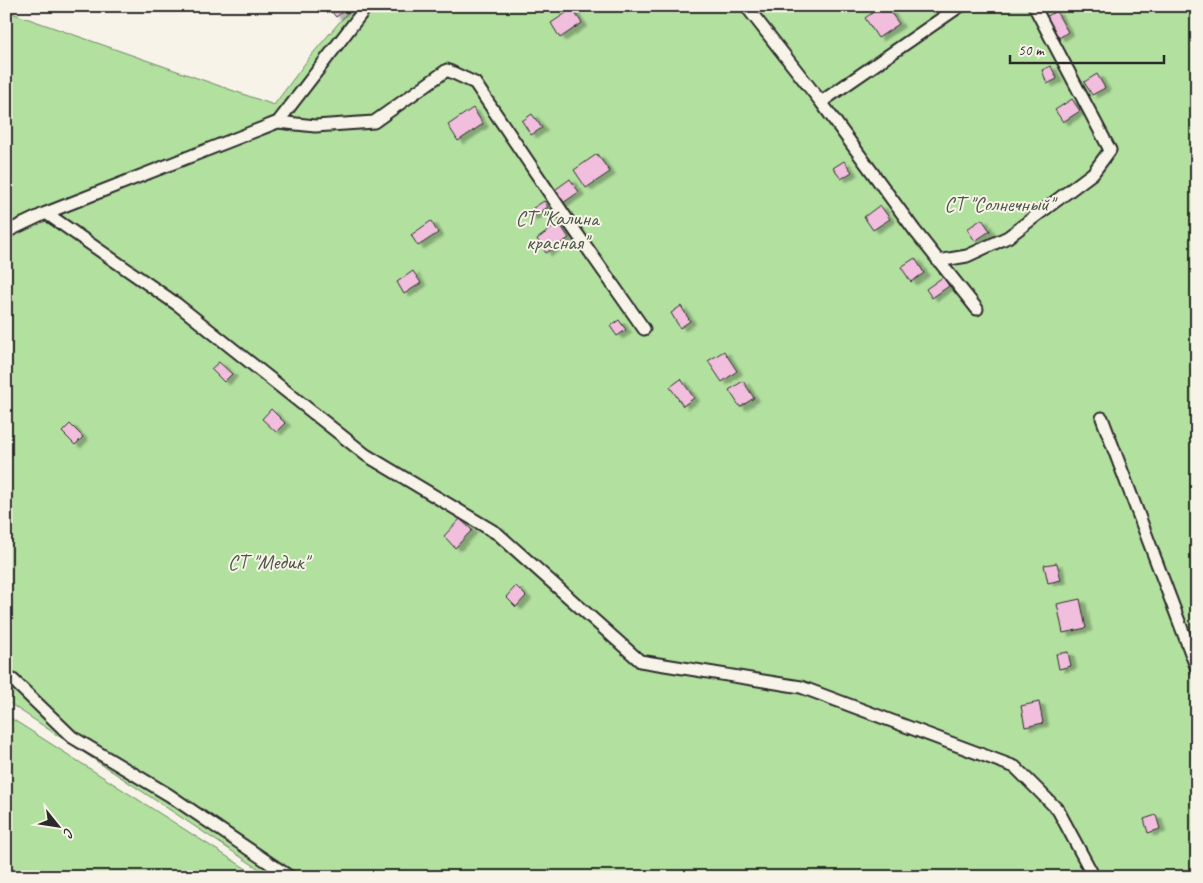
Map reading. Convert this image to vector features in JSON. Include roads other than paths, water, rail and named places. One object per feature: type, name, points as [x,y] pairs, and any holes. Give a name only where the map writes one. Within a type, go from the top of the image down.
[{"type":"lane","points":[[278,122],[367,6]]},
{"type":"lane","points":[[746,6],[821,102],[915,231],[977,309]]},
{"type":"lane","points":[[821,102],[960,6]]},
{"type":"lane","points":[[938,261],[967,256],[1008,237],[1093,174],[1110,150],[1034,6]]},
{"type":"lane","points":[[6,232],[46,214],[278,122],[315,126],[374,122],[447,70],[475,83],[644,329]]},
{"type":"lane","points":[[46,214],[178,305],[366,454],[498,534],[640,661],[801,688],[1015,767],[1058,810],[1094,877]]},
{"type":"lane","points":[[1102,418],[1197,669]]},
{"type":"lane","points":[[6,677],[12,680],[72,737],[169,795],[290,877]]},
{"type":"park label","name":"СТ \"Солнечный\"","points":[[999,204]]},
{"type":"park label","name":"СТ \"Калина красная\"","points":[[557,230]]},
{"type":"park label","name":"СТ \"Медик\"","points":[[268,562]]}]
